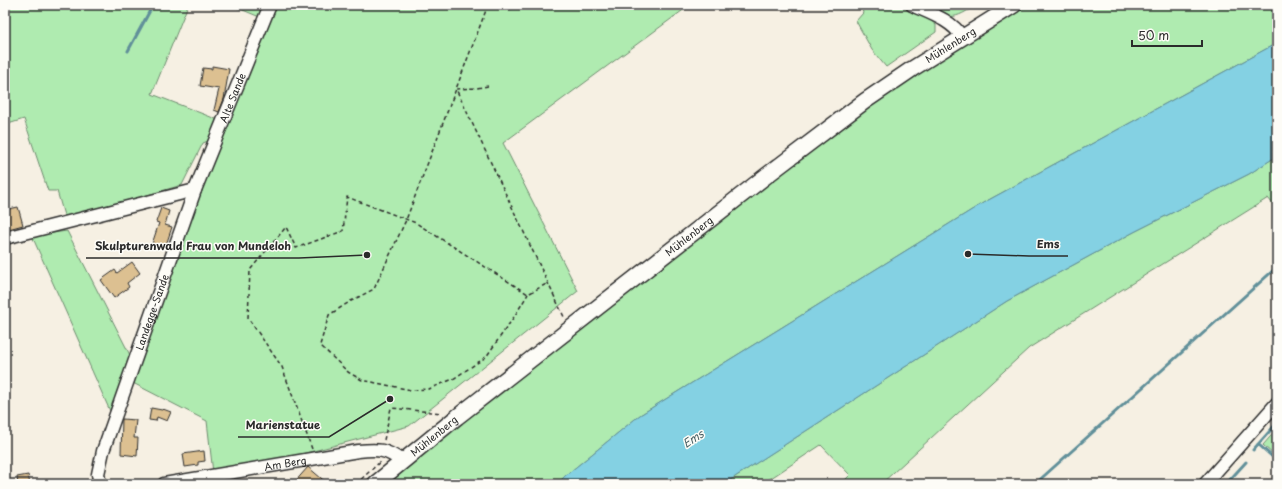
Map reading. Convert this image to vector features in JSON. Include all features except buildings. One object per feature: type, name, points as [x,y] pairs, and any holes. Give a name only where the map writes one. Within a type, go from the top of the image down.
[{"type":"main road","name":"Mühlenberg","points":[[375,484],[397,457],[457,417],[766,176],[866,101],[912,69],[1014,5]]},
{"type":"street","name":"Alte Sande","points":[[195,190],[270,5]]},
{"type":"street","points":[[912,5],[948,23],[959,31],[962,37]]},
{"type":"street","points":[[5,238],[195,190]]},
{"type":"street","name":"Landegge-Sande","points":[[100,484],[98,474],[103,451],[195,190]]},
{"type":"street","points":[[1205,484],[1277,403]]},
{"type":"street","name":"Am Berg","points":[[164,484],[370,450],[380,449],[397,457]]},
{"type":"path","points":[[488,5],[406,220],[374,289],[329,315],[320,345],[348,372],[362,380],[411,390],[429,389],[453,379],[486,357],[528,294],[548,283]]},
{"type":"path","points":[[456,89],[488,86]]},
{"type":"path","points":[[456,89],[567,323]]},
{"type":"path","points":[[316,458],[282,367],[248,318],[250,270],[286,227],[296,248],[343,232],[347,197],[416,223],[528,294]]},
{"type":"path","points":[[384,438],[391,408],[450,413],[457,417]]},
{"type":"path","points":[[356,484],[397,457]]},
{"type":"green space","points":[[5,5],[188,5],[152,94],[221,121],[213,139],[203,143],[182,185],[65,219],[57,191],[48,191],[24,119],[5,125]]},
{"type":"green space","points":[[231,5],[267,5],[262,18]]},
{"type":"green space","points":[[271,5],[509,5],[507,11],[520,5],[690,5],[503,143],[578,291],[409,426],[275,461],[213,473],[207,421],[131,382],[185,219]]},
{"type":"green space","points":[[861,5],[902,5],[930,20],[936,25],[936,32],[886,67],[872,50],[856,21],[863,13]]},
{"type":"green space","points":[[923,5],[975,6],[959,15],[949,16],[938,13]]},
{"type":"green space","points":[[1025,5],[1277,5],[1277,43],[983,203],[640,415],[557,484],[388,484],[498,394],[824,140],[944,55]]},
{"type":"green space","points":[[1277,156],[1277,209],[1268,198],[1029,348],[881,484],[841,484],[850,475],[821,445],[762,484],[724,484],[1007,301],[1134,232],[1249,174]]},
{"type":"green space","points":[[67,231],[131,357],[110,411],[32,236]]},
{"type":"green space","points":[[1277,429],[1277,458],[1263,445]]},
{"type":"water","points":[[1277,43],[1277,156],[1249,174],[1134,232],[1007,301],[724,484],[557,484],[640,415],[983,203]]},
{"type":"waterway","points":[[128,51],[153,5]]},
{"type":"waterway","points":[[1035,484],[1277,267]]},
{"type":"waterway","points":[[1253,450],[1277,423]]},
{"type":"waterway","points":[[1258,444],[1277,461]]},
{"type":"waterway","points":[[1226,484],[1246,462]]},
{"type":"place","name":"Ems","points":[[968,254]]},
{"type":"place","name":"Skulpturenwald Frau von Mundeloh","points":[[367,255]]},
{"type":"place","name":"Marienstatue","points":[[390,399]]}]
